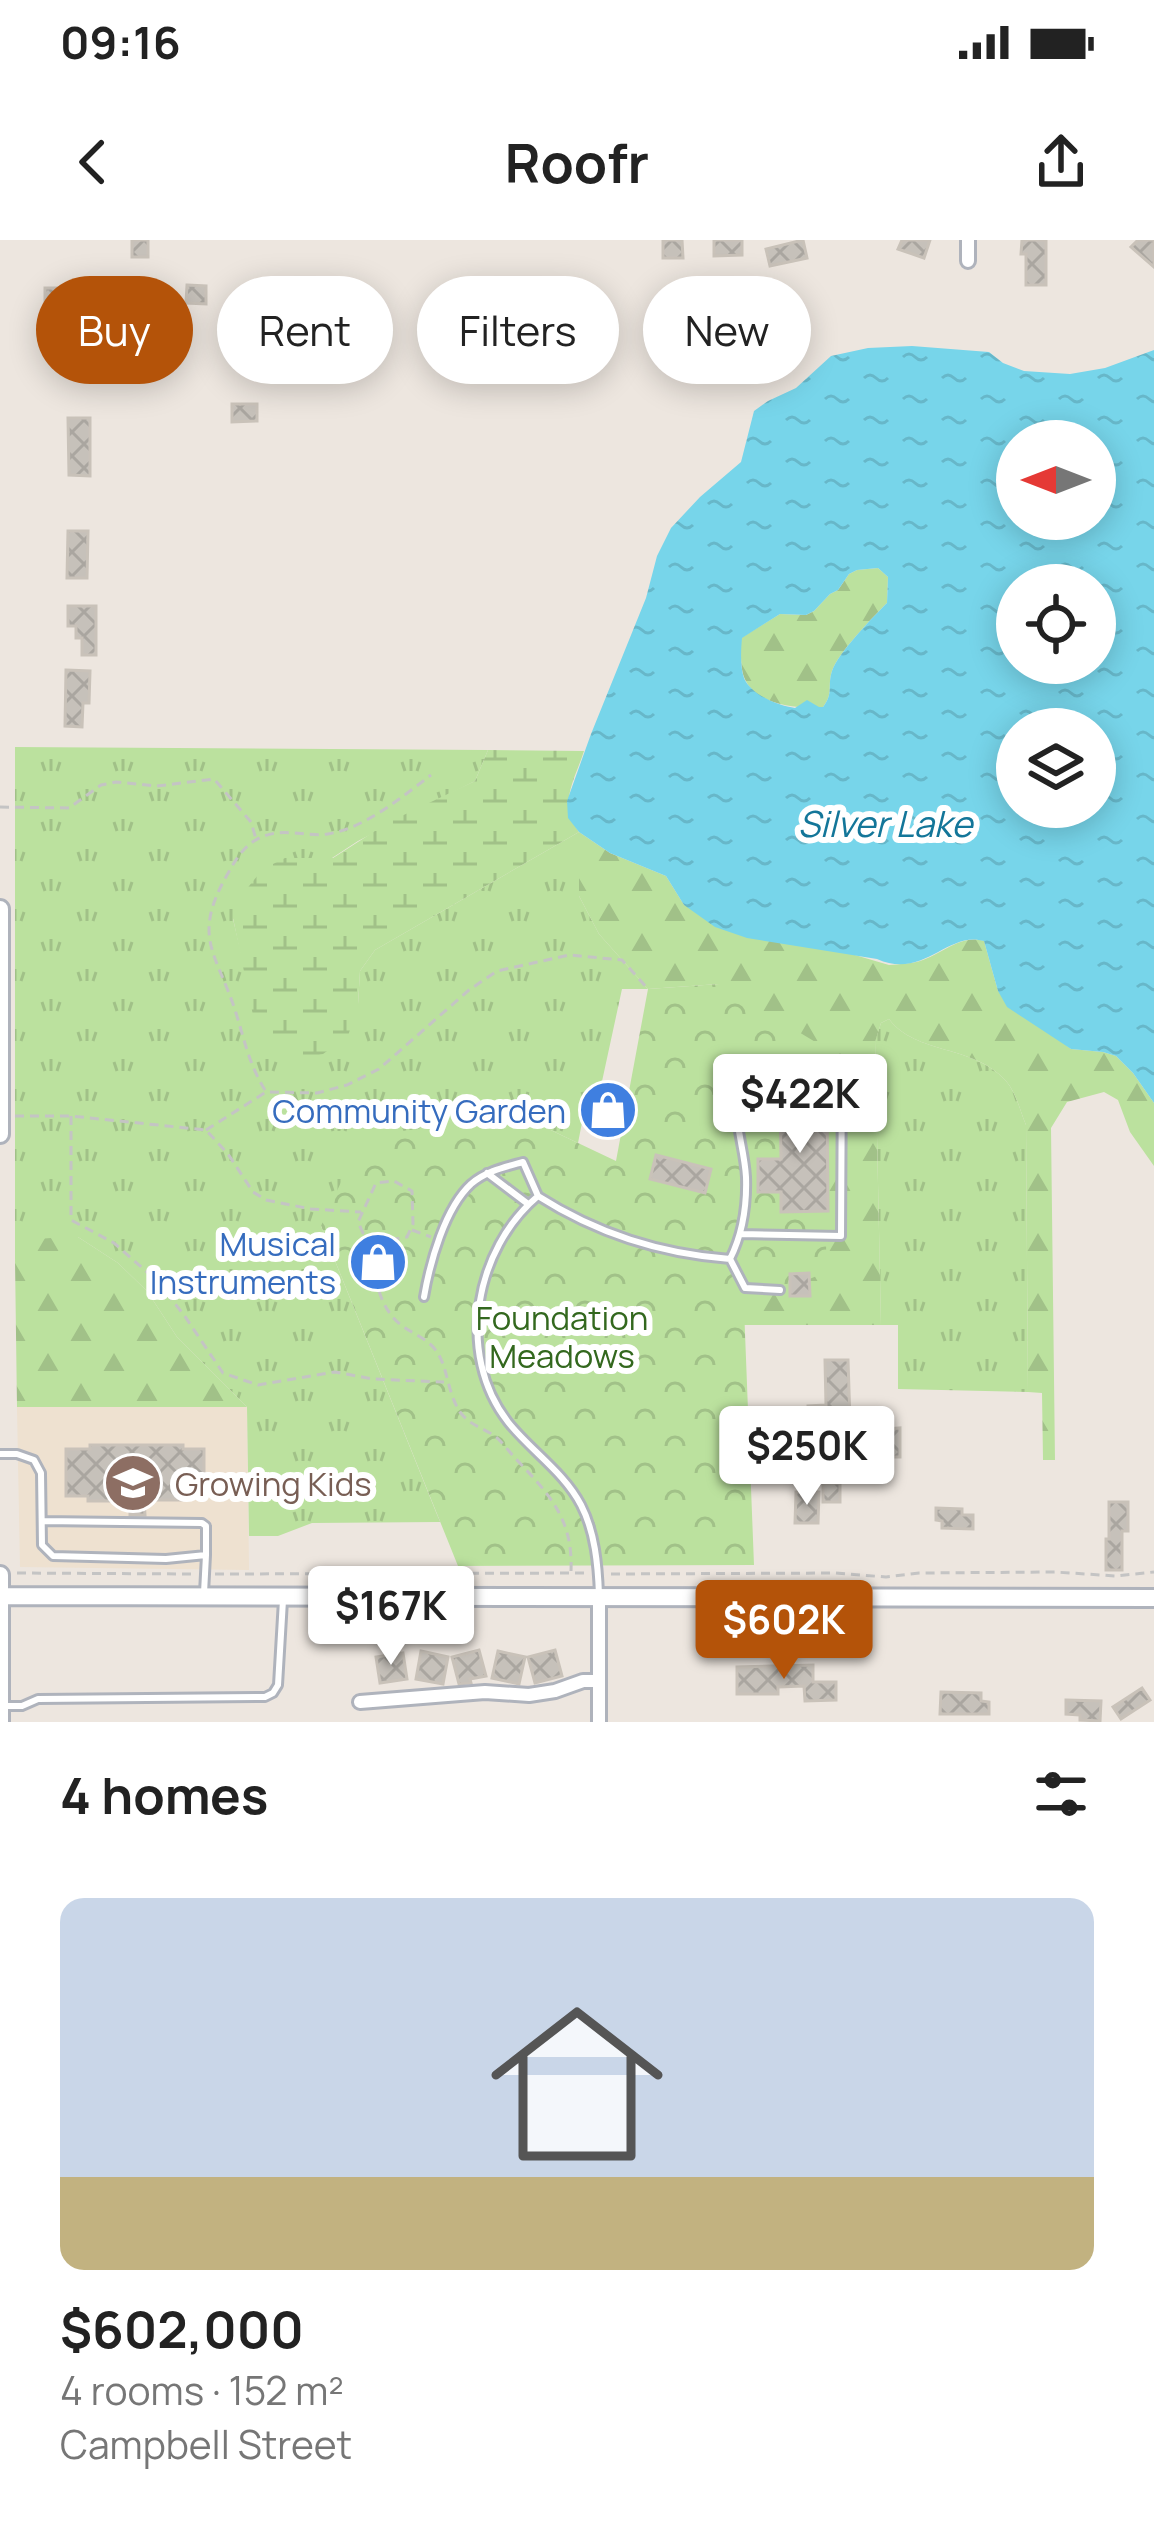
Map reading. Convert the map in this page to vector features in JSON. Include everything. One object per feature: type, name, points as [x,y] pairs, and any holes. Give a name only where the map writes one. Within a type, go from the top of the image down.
[{"type":"main road","points":[[0,909],[0,1134]]},
{"type":"main road","points":[[0,1722],[0,1596],[8,1574]]},
{"type":"main road","points":[[0,1596],[1154,1598]]},
{"type":"street","points":[[968,240],[968,261]]},
{"type":"street","points":[[598,1722],[599,1599]]},
{"type":"street","points":[[360,1702],[485,1692],[529,1694],[599,1681]]},
{"type":"lane","points":[[730,1259],[741,1234],[746,1174],[735,1102],[740,1079],[749,1067],[842,1065],[841,1236],[741,1234]]},
{"type":"lane","points":[[424,1297],[439,1241],[462,1196],[488,1174],[524,1162],[538,1196],[586,1224],[614,1235],[730,1259]]},
{"type":"lane","points":[[488,1174],[529,1204]]},
{"type":"lane","points":[[538,1196],[500,1243],[489,1265],[477,1314],[481,1360],[487,1383],[508,1421],[580,1503],[590,1527],[599,1599]]},
{"type":"lane","points":[[730,1259],[745,1288],[780,1289]]},
{"type":"lane","points":[[0,1454],[34,1460],[41,1473],[42,1545],[53,1556],[166,1559],[206,1555]]},
{"type":"lane","points":[[42,1524],[202,1523],[206,1526],[204,1596]]},
{"type":"lane","points":[[0,1706],[22,1706],[38,1699],[273,1693],[278,1685],[283,1597]]},
{"type":"path","points":[[266,1092],[251,1068],[237,1014],[212,951],[208,915],[214,897],[237,856],[263,836],[326,834],[348,828],[431,775]]},
{"type":"path","points":[[0,807],[69,808],[101,785],[116,782],[157,786],[214,779],[251,823],[256,841]]},
{"type":"path","points":[[0,1116],[71,1116],[206,1130],[266,1092],[317,1093],[379,1069],[497,971],[569,956],[622,960],[648,989]]},
{"type":"path","points":[[71,1116],[71,1220],[114,1243],[156,1280],[223,1373],[258,1384],[335,1372],[446,1382]]},
{"type":"path","points":[[206,1130],[253,1192],[266,1200],[362,1212]]},
{"type":"path","points":[[394,1181],[412,1191],[410,1229],[406,1237],[383,1241],[363,1233],[358,1222],[376,1183],[394,1181]]},
{"type":"path","points":[[410,1229],[439,1241]]},
{"type":"path","points":[[378,1239],[376,1277],[388,1312],[435,1348],[463,1415],[477,1429],[492,1433],[552,1498],[569,1535],[572,1573]]},
{"type":"path","points":[[8,1574],[835,1573],[886,1577],[1154,1572]]},
{"type":"shaded area","name":"Growing Kids","points":[[17,1407],[247,1407],[249,1570],[20,1567]]},
{"type":"green space","points":[[878,568],[888,577],[887,603],[836,663],[823,707],[778,704],[750,687],[742,668],[741,638],[780,614],[814,611],[849,574]]},
{"type":"green space","points":[[15,747],[488,750],[475,781],[332,858],[311,860],[233,919],[244,966],[358,1004],[360,971],[375,950],[579,832],[579,896],[599,934],[648,989],[622,989],[601,1086],[589,1087],[578,1143],[521,1116],[321,1226],[440,1522],[312,1523],[278,1536],[249,1536],[247,1407],[177,1337],[147,1291],[118,1263],[78,1237],[15,1260]]},
{"type":"green space","points":[[488,750],[584,751],[569,802],[579,832],[375,950],[360,971],[358,1004],[348,1036],[323,1054],[297,1060],[268,1047],[254,1020],[233,918],[245,891],[263,869],[285,858],[333,858],[389,822],[475,781]]},
{"type":"green space","points":[[579,832],[610,853],[666,876],[684,905],[889,965],[920,961],[967,940],[984,941],[998,991],[1071,1049],[1116,1056],[1133,1073],[1154,1103],[1154,1166],[1130,1132],[1118,1100],[1104,1092],[1067,1102],[1051,1128],[1055,1460],[1043,1460],[1042,1393],[1028,1392],[1026,1125],[1009,1085],[978,1061],[914,1039],[889,1019],[881,1023],[875,1042],[881,1325],[744,1325],[719,984],[648,989],[599,934],[579,896]]},
{"type":"green space","name":"Foundation Meadows","points":[[719,984],[827,1049],[826,1272],[744,1307],[754,1565],[458,1566],[321,1226],[362,1136],[521,1116],[616,1161],[648,989]]},
{"type":"green space","points":[[889,1019],[914,1039],[993,1069],[1009,1085],[1026,1125],[1028,1392],[898,1389],[898,1325],[881,1325],[875,1041],[881,1023]]},
{"type":"green space","points":[[78,1237],[118,1263],[147,1291],[177,1337],[247,1407],[17,1407],[15,1260],[28,1243]]},
{"type":"water","name":"Silver Lake","points":[[912,346],[989,352],[1024,371],[1070,374],[1105,368],[1154,350],[1154,1103],[1116,1056],[1071,1049],[1007,1007],[984,941],[959,942],[922,960],[894,964],[747,938],[715,927],[684,905],[666,876],[610,853],[579,832],[568,818],[567,801],[671,528],[741,462],[754,411],[800,384],[811,384],[811,374],[831,356]],"holes":[[[878,568],[888,577],[887,603],[836,663],[823,707],[807,700],[789,707],[753,690],[743,674],[742,638],[780,614],[814,611],[849,574]]]},
{"type":"building","points":[[132,240],[148,240],[148,257],[132,257]]},
{"type":"building","points":[[663,240],[682,240],[683,258],[663,258]]},
{"type":"building","points":[[714,240],[742,240],[742,255],[714,256]]},
{"type":"building","points":[[803,240],[807,258],[770,266],[766,249]]},
{"type":"building","points":[[902,240],[930,240],[924,258],[898,249]]},
{"type":"building","points":[[1022,240],[1046,240],[1046,285],[1026,285]]},
{"type":"building","points":[[1138,240],[1154,240],[1154,267],[1131,247]]},
{"type":"building","points":[[193,285],[206,286],[206,304],[193,303]]},
{"type":"building","points":[[232,404],[257,404],[257,421],[232,422]]},
{"type":"building","points":[[68,418],[90,418],[90,476],[69,475]]},
{"type":"building","points":[[68,531],[88,531],[87,578],[67,578]]},
{"type":"building","points":[[68,606],[96,606],[96,655],[82,655],[82,638],[76,638],[76,626],[68,626]]},
{"type":"building","points":[[66,670],[90,671],[82,727],[65,726]]},
{"type":"building","points":[[780,1096],[827,1096],[828,1211],[781,1212],[781,1192],[758,1192],[758,1159],[781,1159]]},
{"type":"building","points":[[656,1155],[711,1169],[705,1193],[650,1179]]},
{"type":"building","points":[[809,1273],[810,1296],[790,1296],[790,1274]]},
{"type":"building","points":[[825,1360],[848,1360],[850,1421],[836,1421],[836,1437],[797,1438],[797,1414],[808,1413],[808,1406],[826,1405]]},
{"type":"building","points":[[900,1428],[900,1457],[889,1457],[888,1429]]},
{"type":"building","name":"Growing Kids","points":[[90,1445],[204,1449],[204,1496],[144,1500],[145,1515],[130,1515],[130,1501],[66,1496],[66,1449],[90,1449]]},
{"type":"building","points":[[839,1462],[856,1462],[856,1482],[840,1482]]},
{"type":"building","points":[[840,1483],[840,1502],[823,1502],[823,1484]]},
{"type":"building","points":[[796,1492],[819,1492],[818,1523],[795,1523]]},
{"type":"building","points":[[1109,1502],[1128,1502],[1122,1570],[1106,1570]]},
{"type":"building","points":[[936,1508],[962,1509],[962,1515],[973,1515],[973,1529],[942,1528]]},
{"type":"building","points":[[479,1650],[486,1676],[459,1684],[452,1657]]},
{"type":"building","points":[[555,1650],[562,1676],[535,1683],[528,1657]]},
{"type":"building","points":[[421,1651],[448,1657],[443,1684],[416,1679]]},
{"type":"building","points":[[498,1651],[525,1657],[519,1684],[492,1678]]},
{"type":"building","points":[[403,1653],[407,1679],[380,1683],[376,1657]]},
{"type":"building","points":[[813,1665],[813,1682],[836,1682],[836,1700],[805,1701],[804,1686],[778,1687],[778,1694],[737,1694],[737,1667]]},
{"type":"building","points":[[1142,1688],[1150,1700],[1121,1719],[1113,1707]]},
{"type":"building","points":[[941,1692],[981,1693],[981,1701],[989,1702],[989,1714],[940,1714]]},
{"type":"building","points":[[1066,1700],[1101,1701],[1100,1721],[1066,1714]]},
{"type":"place","name":"Community Garden","points":[[608,1110]]},
{"type":"place","name":"Musical Instruments","points":[[378,1262]]},
{"type":"place","name":"Growing Kids","points":[[133,1483]]}]
